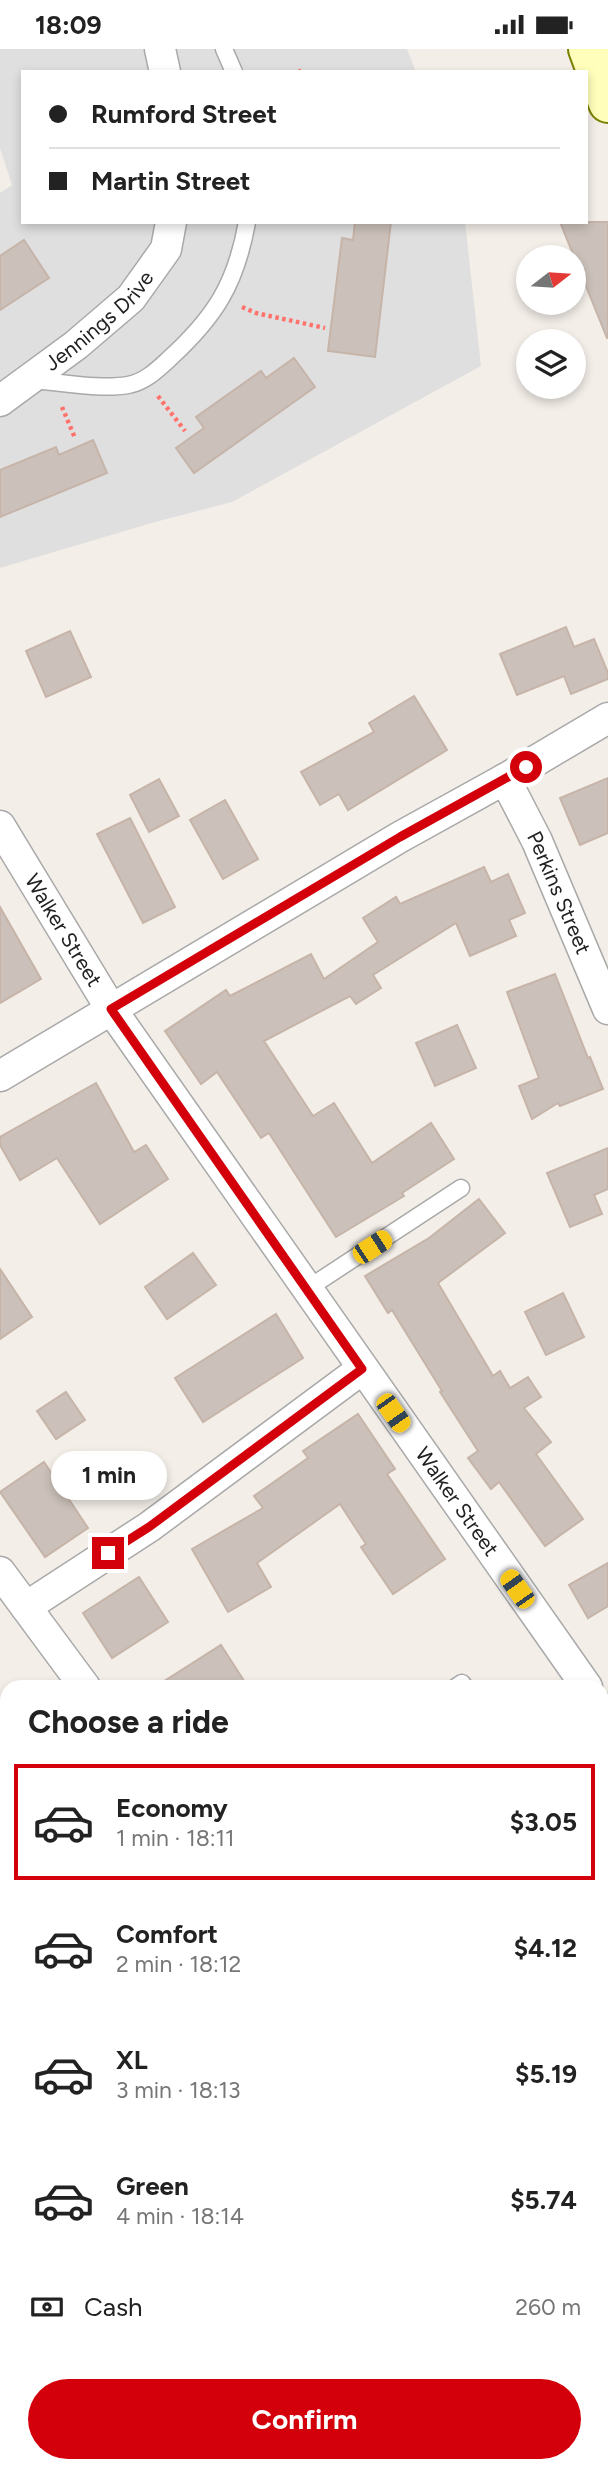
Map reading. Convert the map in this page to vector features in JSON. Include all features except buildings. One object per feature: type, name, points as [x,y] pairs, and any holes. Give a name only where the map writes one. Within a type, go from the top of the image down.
[{"type":"street","points":[[160,49],[165,70]]},
{"type":"street","points":[[588,49],[608,103]]},
{"type":"street","name":"Jennings Drive","points":[[0,401],[76,345],[131,298],[166,249],[171,224]]},
{"type":"street","points":[[0,1076],[400,837],[608,718]]},
{"type":"street","name":"Perkins Street","points":[[505,779],[537,841],[608,1009]]},
{"type":"street","name":"Walker Street","points":[[0,826],[111,1009],[577,1680]]},
{"type":"street","points":[[26,1607],[149,1527],[362,1369]]},
{"type":"street","points":[[0,1572],[80,1680]]},
{"type":"lane","points":[[224,49],[233,70]]},
{"type":"lane","points":[[29,380],[128,385],[145,379],[185,345],[209,319],[223,298],[242,254],[247,224]]},
{"type":"lane","points":[[307,1289],[461,1188]]},
{"type":"path","points":[[223,298],[256,313],[326,328]]},
{"type":"path","points":[[145,379],[185,431]]},
{"type":"path","points":[[59,382],[63,413],[75,438]]},
{"type":"shaded area","points":[[0,49],[407,49],[415,70],[21,70],[21,224],[465,224],[481,366],[232,502],[0,568],[0,193],[12,185],[0,148]]},
{"type":"route","points":[[108,1553],[149,1527],[362,1369],[111,1009],[400,837],[526,767]]}]
